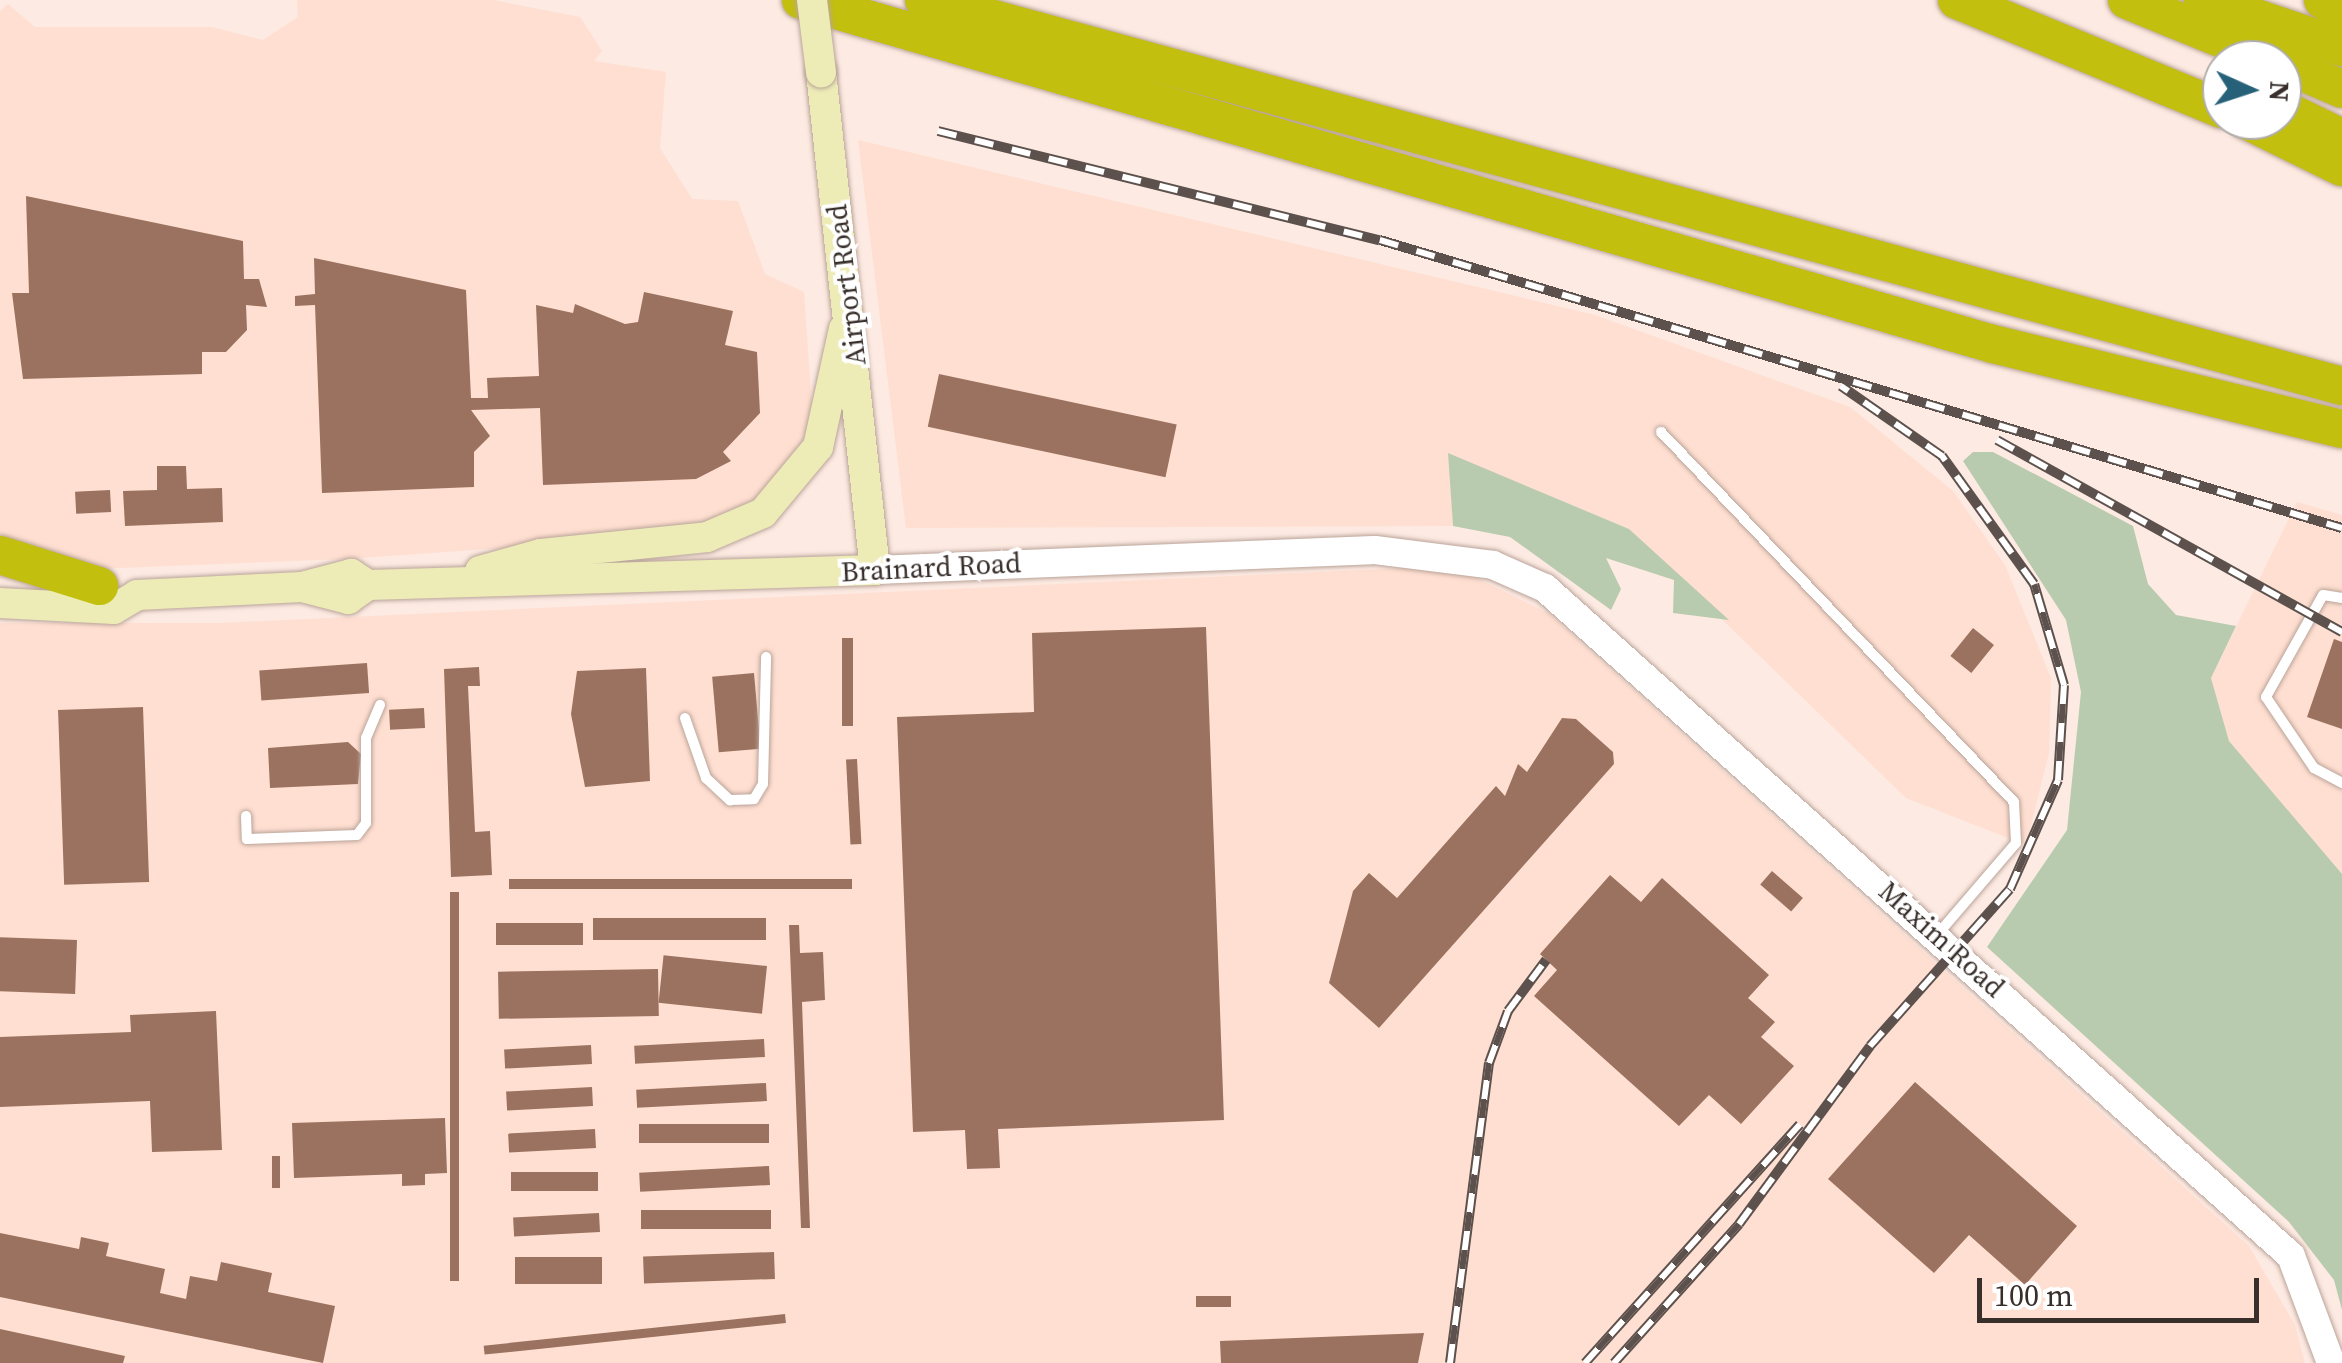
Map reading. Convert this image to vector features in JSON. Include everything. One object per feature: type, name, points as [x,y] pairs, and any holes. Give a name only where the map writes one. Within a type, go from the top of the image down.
[{"type":"highway","points":[[801,0],[1993,344],[2342,429]]},
{"type":"highway","points":[[924,0],[2342,386]]},
{"type":"highway","points":[[964,0],[1031,29]]},
{"type":"highway","points":[[1957,0],[2202,100]]},
{"type":"highway","points":[[2032,0],[2202,72]]},
{"type":"highway","points":[[2127,0],[2225,40]]},
{"type":"highway","points":[[2204,0],[2342,48]]},
{"type":"highway","points":[[2323,0],[2342,10]]},
{"type":"highway","points":[[2302,72],[2342,89]]},
{"type":"highway","points":[[2302,118],[2342,138]]},
{"type":"highway","points":[[2287,140],[2342,167]]},
{"type":"highway","points":[[0,555],[84,593]]},
{"type":"main road","name":"Airport Road","points":[[812,0],[875,570]]},
{"type":"main road","points":[[436,584],[542,554],[707,536],[763,513],[818,447],[849,318]]},
{"type":"main road","name":"Brainard Road","points":[[0,604],[84,593],[136,595],[302,587],[352,574],[368,585],[875,570]]},
{"type":"street","name":"Brainard Road","points":[[875,570],[1375,550],[1493,565]]},
{"type":"street","name":"Maxim Road","points":[[1493,565],[1545,588],[1602,632],[2291,1256],[2331,1363]]},
{"type":"lane","points":[[1660,432],[2014,802],[2016,843],[1937,934]]},
{"type":"lane","points":[[2342,598],[2323,596],[2266,697],[2314,768],[2342,782]]},
{"type":"lane","points":[[685,718],[706,778],[730,800],[754,799],[763,784],[766,657]]},
{"type":"lane","points":[[246,816],[247,838],[357,835],[366,823],[366,738],[380,705]]},
{"type":"shaded area","points":[[297,0],[493,0],[580,17],[602,51],[594,61],[666,72],[660,148],[692,199],[738,201],[765,274],[804,292],[813,424],[767,499],[728,519],[562,544],[344,559],[68,570],[0,539],[0,11],[8,4],[35,27],[212,27],[263,40],[298,17]]},
{"type":"shaded area","points":[[858,140],[1595,315],[1850,407],[1953,491],[2005,565],[2051,678],[2049,753],[2026,845],[1906,798],[1629,529],[1449,454],[1453,526],[906,528]]},
{"type":"shaded area","points":[[2297,502],[2342,515],[2342,874],[2229,742],[2211,678]]},
{"type":"shaded area","points":[[1407,568],[1473,576],[1548,613],[2249,1246],[2295,1325],[2305,1363],[0,1363],[0,623],[219,623]]},
{"type":"green space","points":[[1973,452],[1993,452],[2133,526],[2148,584],[2176,615],[2236,626],[2211,678],[2229,741],[2342,874],[2342,1310],[2334,1280],[2289,1222],[1987,947],[2067,830],[2081,692],[2066,620],[1963,461]]},
{"type":"green space","points":[[1448,453],[1629,529],[1729,620],[1673,613],[1674,580],[1606,558],[1621,589],[1611,610],[1510,537],[1453,526]]},
{"type":"building","points":[[26,196],[243,241],[244,279],[259,279],[267,307],[246,305],[247,330],[226,352],[202,352],[202,374],[23,379],[12,293],[29,293]]},
{"type":"building","points":[[314,258],[466,290],[471,398],[488,398],[487,378],[539,376],[536,305],[573,313],[575,304],[625,324],[638,322],[644,292],[733,311],[725,345],[757,352],[760,413],[723,452],[731,461],[696,479],[543,485],[540,408],[471,410],[490,436],[474,452],[474,487],[322,493],[315,305],[295,306],[295,296],[315,294]]},
{"type":"building","points":[[939,374],[1177,425],[1165,477],[928,427]]},
{"type":"building","points":[[157,466],[186,466],[187,489],[222,488],[223,522],[125,526],[123,491],[157,490]]},
{"type":"building","points":[[110,490],[111,512],[76,514],[75,492]]},
{"type":"building","points":[[1206,627],[1224,1120],[998,1129],[1000,1168],[967,1169],[965,1130],[913,1132],[897,717],[1034,712],[1032,633]]},
{"type":"building","points":[[1973,628],[1994,645],[1971,673],[1950,656]]},
{"type":"building","points":[[842,638],[853,638],[853,726],[842,726]]},
{"type":"building","points":[[2334,639],[2342,642],[2342,729],[2307,717]]},
{"type":"building","points":[[367,663],[369,693],[261,700],[259,671]]},
{"type":"building","points":[[479,667],[480,686],[468,686],[475,832],[490,831],[492,875],[451,877],[444,669]]},
{"type":"building","points":[[646,668],[650,781],[585,787],[571,714],[577,671]]},
{"type":"building","points":[[754,673],[761,749],[719,752],[712,677]]},
{"type":"building","points":[[143,707],[149,882],[64,885],[58,710]]},
{"type":"building","points":[[424,708],[425,728],[390,730],[389,710]]},
{"type":"building","points":[[1562,718],[1576,719],[1613,752],[1614,764],[1379,1028],[1329,983],[1353,891],[1369,873],[1397,898],[1496,786],[1505,796],[1518,764],[1527,772]]},
{"type":"building","points":[[348,742],[361,754],[358,784],[270,788],[268,748]]},
{"type":"building","points":[[857,759],[861,844],[850,844],[846,760]]},
{"type":"building","points":[[1772,871],[1803,898],[1791,911],[1760,885]]},
{"type":"building","points":[[1610,875],[1641,902],[1662,878],[1769,975],[1748,998],[1775,1022],[1761,1037],[1794,1066],[1741,1124],[1709,1095],[1679,1126],[1534,996],[1557,970],[1540,954]]},
{"type":"building","points":[[509,879],[852,879],[852,889],[509,889]]},
{"type":"building","points":[[450,892],[459,892],[459,1281],[450,1281]]},
{"type":"building","points":[[593,918],[766,918],[766,940],[593,940]]},
{"type":"building","points":[[496,923],[583,923],[583,945],[496,945]]},
{"type":"building","points":[[789,925],[799,925],[800,953],[823,952],[825,1000],[802,1002],[810,1228],[801,1228]]},
{"type":"building","points":[[0,937],[77,940],[75,994],[0,991]]},
{"type":"building","points":[[664,955],[767,966],[762,1014],[659,1003]]},
{"type":"building","points":[[658,969],[659,1016],[499,1019],[498,972]]},
{"type":"building","points":[[216,1011],[222,1150],[152,1152],[150,1101],[0,1107],[0,1037],[131,1032],[130,1015]]},
{"type":"building","points":[[764,1039],[765,1057],[635,1064],[634,1046]]},
{"type":"building","points":[[591,1045],[592,1064],[505,1069],[504,1050]]},
{"type":"building","points":[[1915,1082],[2077,1226],[2025,1285],[1969,1235],[1934,1273],[1828,1179]]},
{"type":"building","points":[[766,1083],[767,1101],[637,1108],[636,1090]]},
{"type":"building","points":[[592,1087],[593,1106],[507,1110],[506,1092]]},
{"type":"building","points":[[445,1118],[447,1173],[425,1174],[425,1185],[402,1186],[402,1174],[294,1178],[292,1123]]},
{"type":"building","points":[[639,1124],[769,1124],[769,1143],[639,1143]]},
{"type":"building","points":[[595,1129],[596,1148],[509,1153],[508,1134]]},
{"type":"building","points":[[272,1156],[280,1156],[280,1188],[272,1188]]},
{"type":"building","points":[[769,1166],[770,1185],[640,1192],[639,1173]]},
{"type":"building","points":[[511,1172],[598,1172],[598,1191],[511,1191]]},
{"type":"building","points":[[641,1210],[771,1210],[771,1229],[641,1229]]},
{"type":"building","points":[[599,1213],[600,1232],[514,1236],[513,1218]]},
{"type":"building","points":[[0,1233],[79,1249],[81,1237],[109,1243],[106,1256],[165,1269],[160,1293],[186,1299],[190,1276],[217,1281],[221,1262],[272,1273],[268,1292],[335,1306],[323,1363],[0,1297]]},
{"type":"building","points":[[774,1252],[775,1279],[644,1284],[643,1257]]},
{"type":"building","points":[[515,1257],[602,1257],[602,1284],[515,1284]]},
{"type":"building","points":[[1196,1296],[1231,1296],[1231,1307],[1196,1307]]},
{"type":"building","points":[[785,1314],[786,1323],[485,1355],[484,1346]]},
{"type":"building","points":[[0,1329],[125,1356],[123,1363],[0,1363]]},
{"type":"building","points":[[1424,1333],[1418,1363],[1221,1363],[1220,1341]]},
{"type":"railway","points":[[938,131],[1380,240],[2342,528]]},
{"type":"railway","points":[[1614,1363],[1739,1224],[1870,1046],[2010,889],[2058,780],[2064,685],[2034,584],[1942,456],[1841,386]]},
{"type":"railway","points":[[1997,440],[2342,632]]},
{"type":"railway","points":[[1450,1363],[1489,1063],[1508,1011],[1546,960]]},
{"type":"railway","points":[[1585,1363],[1800,1124]]}]
